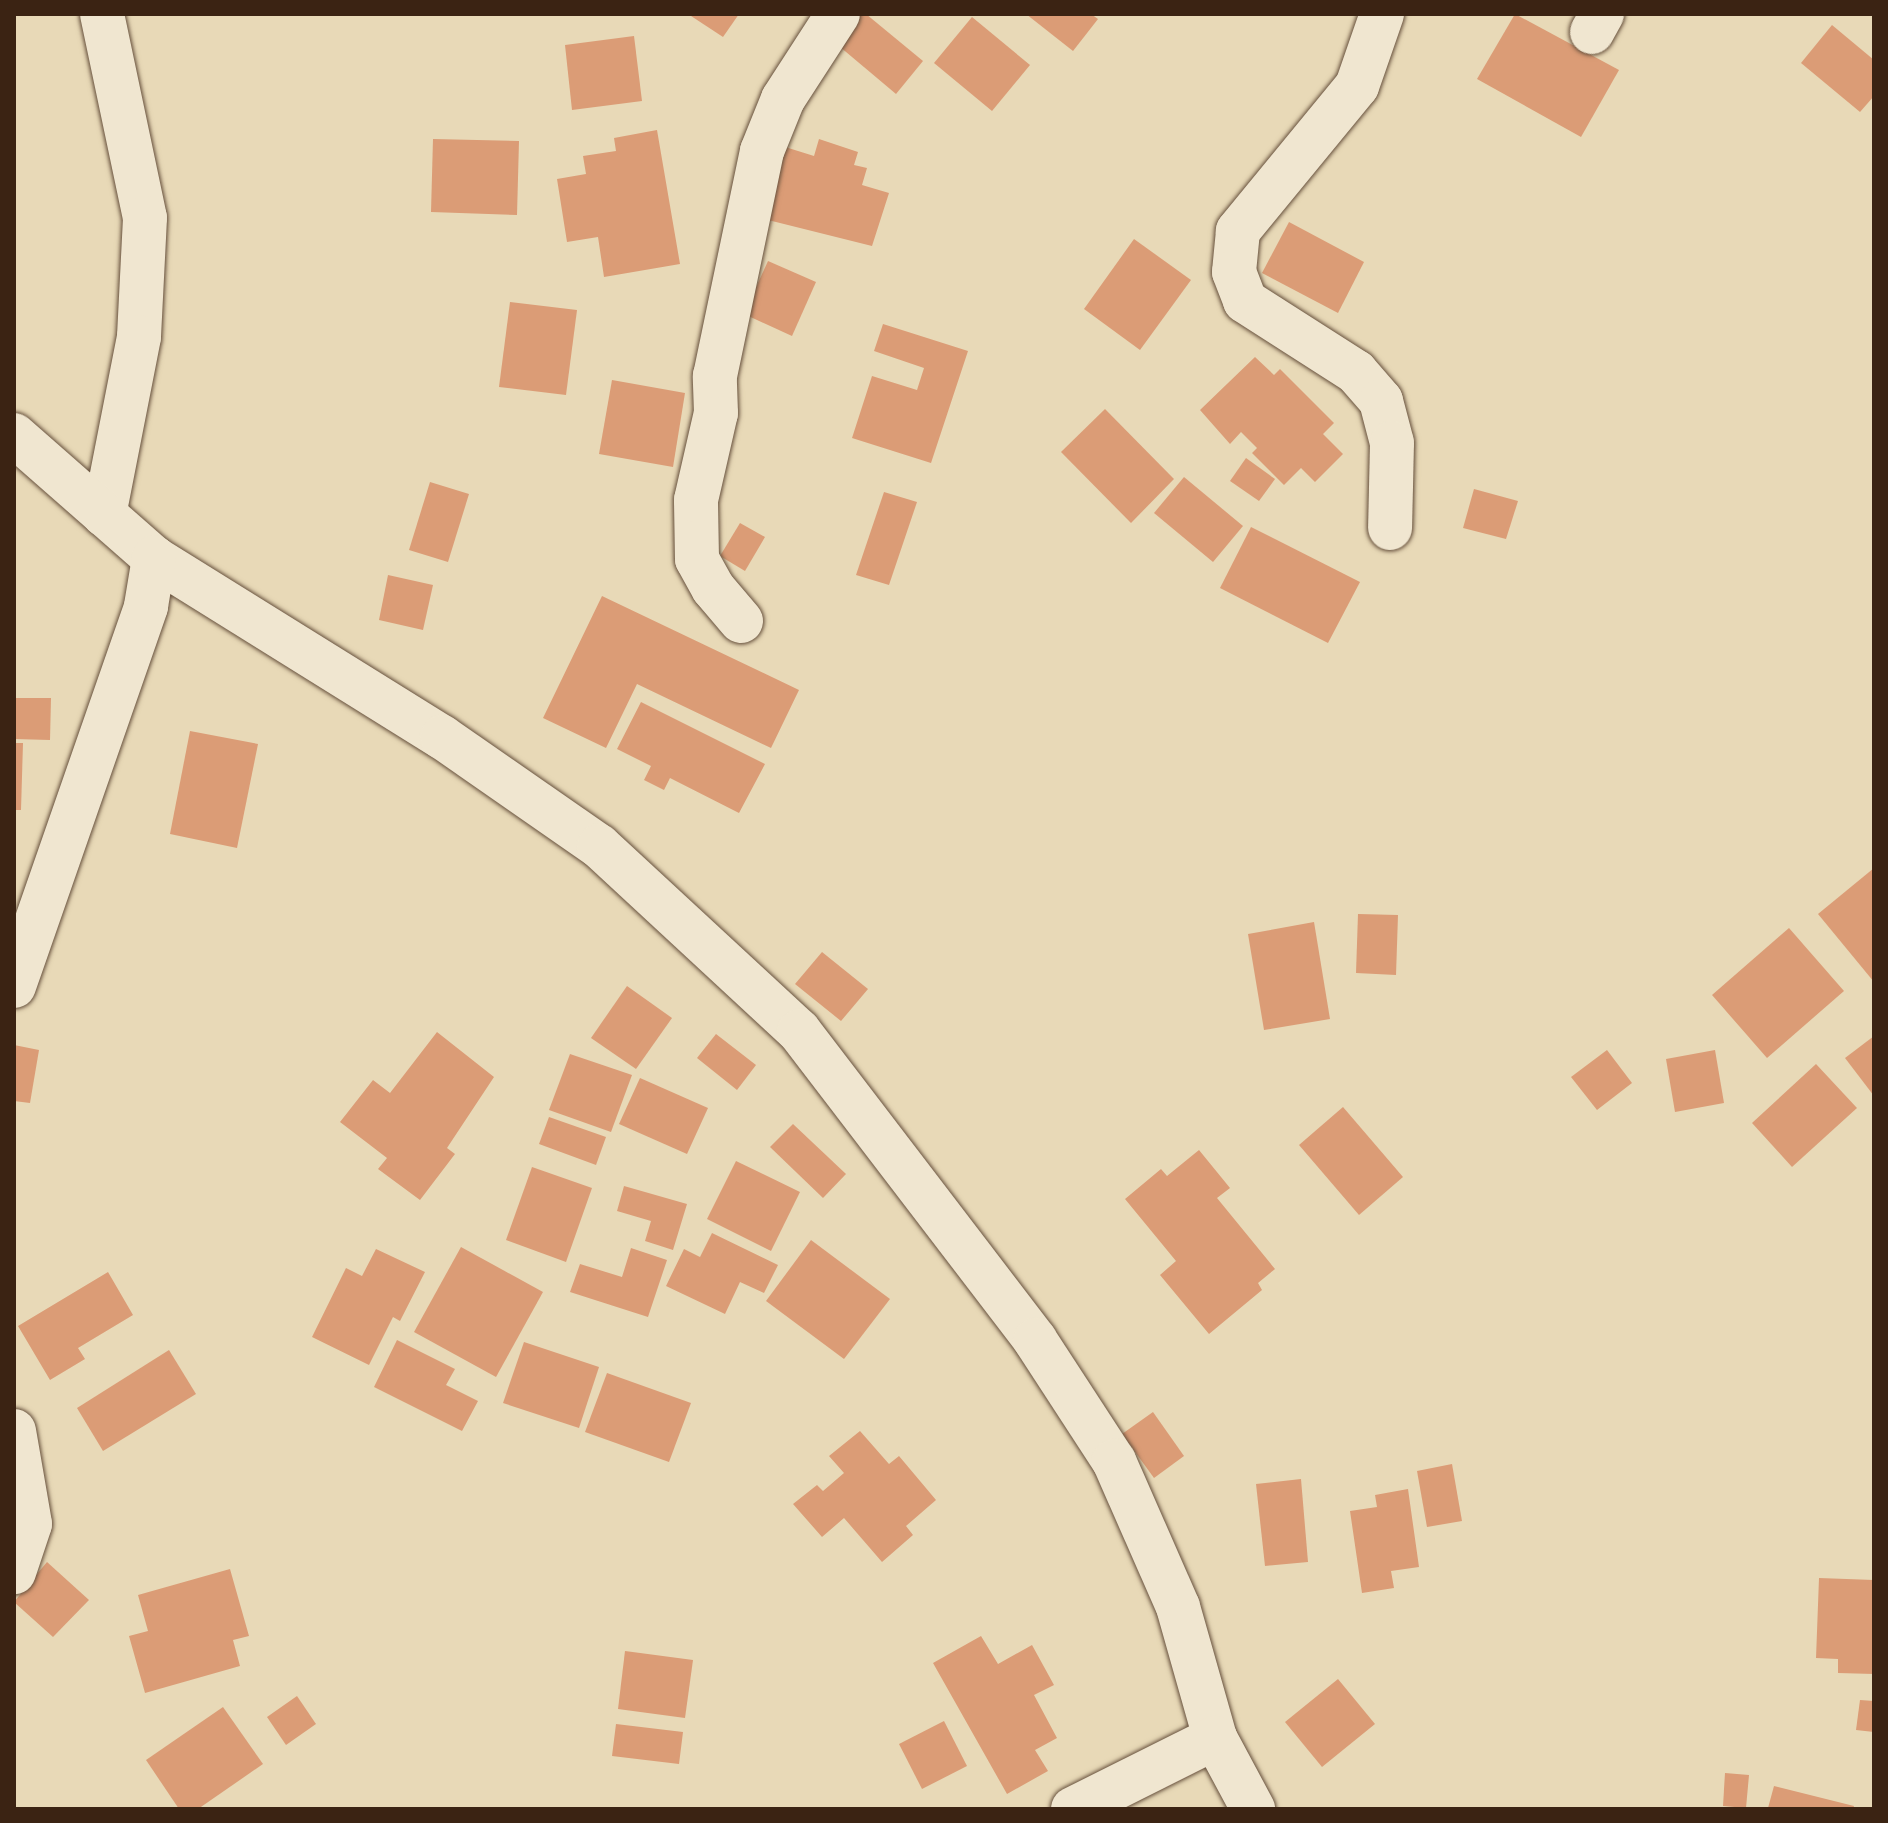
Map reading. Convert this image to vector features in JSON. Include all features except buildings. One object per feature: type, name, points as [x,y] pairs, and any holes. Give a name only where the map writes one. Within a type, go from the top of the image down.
[{"type":"street","points":[[102,14],[145,218],[139,337],[104,515]]},
{"type":"street","points":[[741,621],[713,588],[697,559],[696,500],[716,413],[715,376],[762,151],[783,99],[838,14]]},
{"type":"street","points":[[1382,14],[1357,86],[1238,231],[1234,272],[1245,301],[1356,372],[1381,401],[1392,443],[1390,528]]},
{"type":"street","points":[[14,435],[154,558],[442,737],[599,846],[799,1031],[1035,1340],[1114,1461],[1178,1607],[1215,1738],[1253,1809]]},
{"type":"street","points":[[14,986],[146,606],[154,558]]},
{"type":"street","points":[[14,1431],[30,1524],[14,1572]]},
{"type":"street","points":[[1073,1809],[1215,1738]]}]
